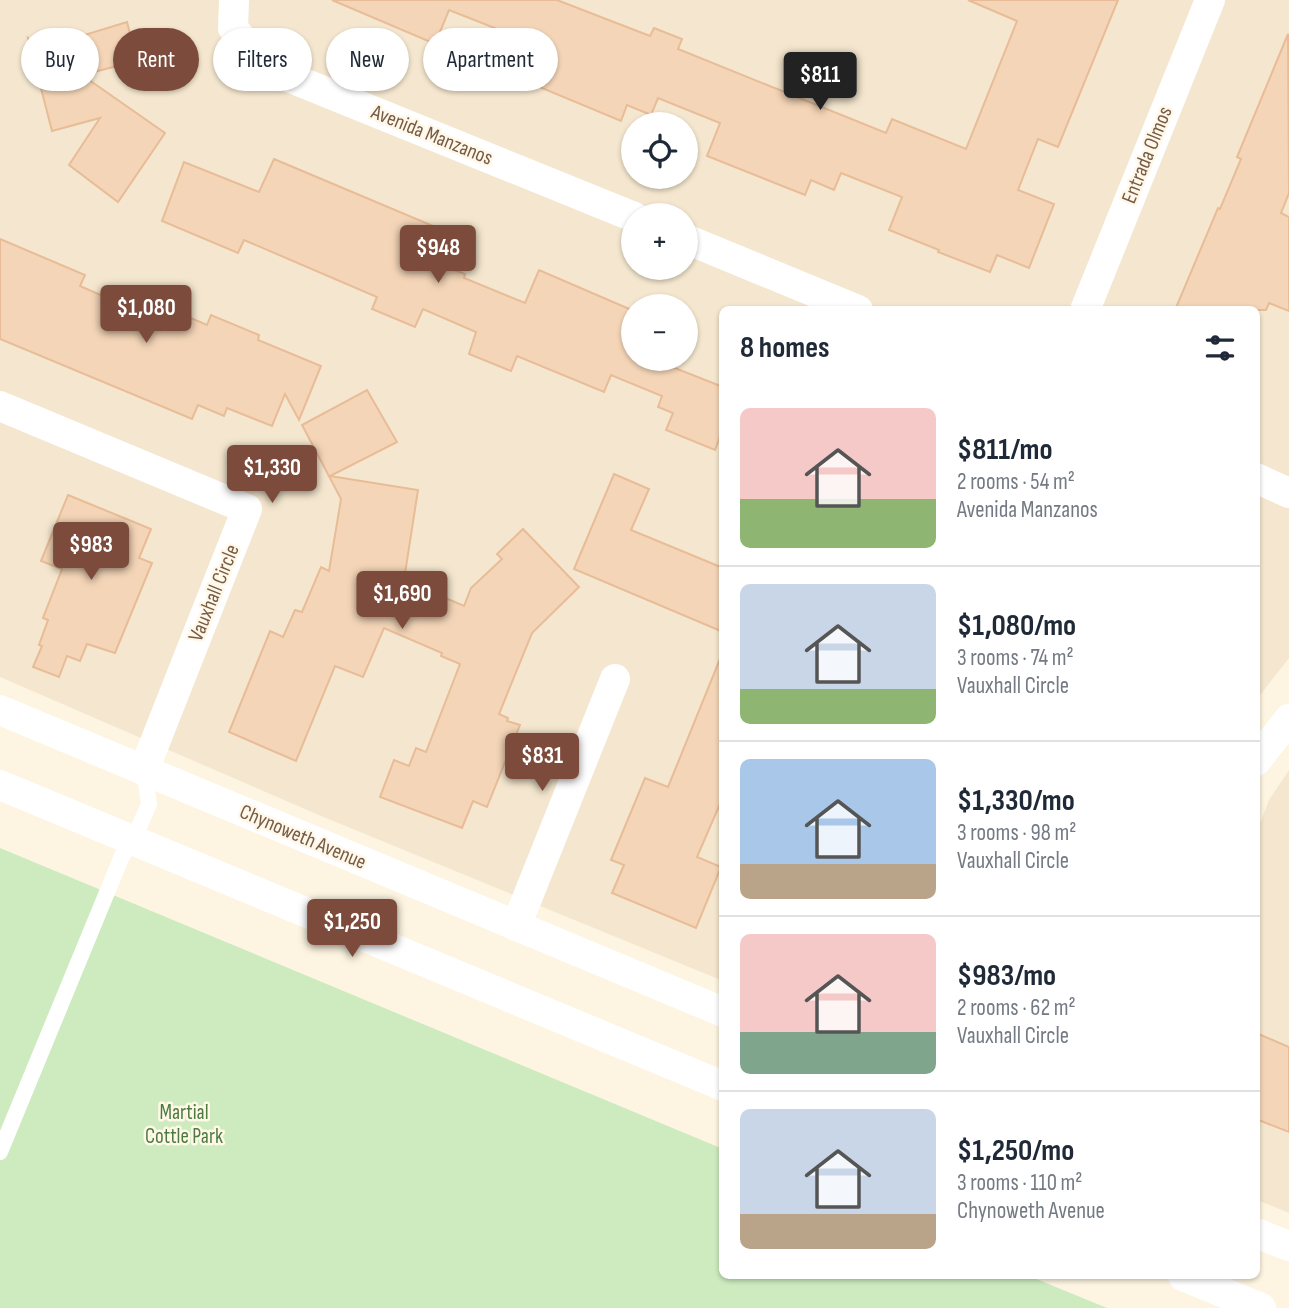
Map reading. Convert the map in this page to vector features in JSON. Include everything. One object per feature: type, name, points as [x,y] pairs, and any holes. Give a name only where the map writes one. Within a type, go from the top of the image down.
[{"type":"street","name":"Avenida Manzanos","points":[[234,0],[233,28],[264,67],[621,212]]},
{"type":"street","name":"Entrada Olmos","points":[[1087,306],[1210,0]]},
{"type":"street","points":[[698,244],[848,306]]},
{"type":"street","name":"Vauxhall Circle","points":[[0,405],[247,509],[144,770]]},
{"type":"street","points":[[1260,480],[1289,493]]},
{"type":"street","points":[[516,926],[615,679]]},
{"type":"street","name":"Chynoweth Avenue","points":[[0,710],[719,1010]]},
{"type":"street","points":[[1260,756],[1289,719]]},
{"type":"street","points":[[0,785],[719,1084]]},
{"type":"street","points":[[1260,1235],[1289,1246]]},
{"type":"street","points":[[1190,1279],[1261,1308]]},
{"type":"lane","points":[[0,1152],[122,856],[149,804],[144,770]]},
{"type":"shaded area","points":[[0,0],[1289,0],[1289,658],[1260,695],[1260,306],[719,306],[719,979],[321,816],[0,677]]},
{"type":"shaded area","points":[[1289,770],[1289,1213],[1260,1201],[1260,823],[1269,800]]},
{"type":"green space","name":"Martial Cottle Park","points":[[0,848],[719,1147],[719,1279],[1036,1279],[1107,1308],[0,1308]]},
{"type":"building","points":[[332,0],[557,0],[650,36],[654,28],[682,39],[678,49],[886,133],[892,119],[966,149],[1017,21],[968,0],[1118,0],[1058,147],[1038,139],[1018,190],[1054,204],[1029,268],[997,255],[990,272],[889,230],[902,197],[841,173],[834,190],[811,180],[805,195],[707,156],[720,123],[698,112],[658,98],[652,112],[644,112],[627,105],[624,112],[621,112],[621,121],[549,91],[558,91],[558,28],[495,28],[449,10],[442,28],[423,28],[423,39],[409,33],[409,28],[398,28]]},
{"type":"building","points":[[127,22],[129,28],[113,28],[113,67],[99,71],[99,31]]},
{"type":"building","points":[[1288,34],[1289,193],[1281,213],[1289,217],[1289,311],[1269,303],[1266,310],[1260,310],[1260,306],[1177,306],[1241,159],[1237,157]]},
{"type":"building","points":[[99,87],[165,133],[118,202],[69,165],[100,118],[52,131],[42,91],[99,91]]},
{"type":"building","points":[[274,159],[445,231],[438,249],[446,252],[441,265],[465,274],[464,278],[525,303],[539,270],[621,305],[621,371],[682,371],[719,385],[719,440],[715,450],[666,430],[673,413],[658,407],[662,396],[611,375],[604,392],[517,356],[511,371],[469,354],[476,332],[423,309],[415,327],[372,309],[377,297],[244,240],[238,253],[162,221],[184,162],[259,192]]},
{"type":"building","points":[[0,239],[85,275],[80,286],[137,311],[153,317],[158,304],[207,325],[211,315],[259,335],[258,340],[321,366],[299,420],[285,394],[272,426],[227,408],[224,416],[198,405],[192,419],[0,339]]},
{"type":"building","points":[[367,390],[397,442],[330,476],[418,490],[404,580],[408,582],[407,587],[411,583],[464,606],[471,588],[502,559],[497,554],[523,529],[579,587],[532,633],[499,714],[508,718],[507,721],[520,725],[487,807],[473,801],[462,828],[380,797],[394,760],[409,766],[416,748],[426,752],[460,664],[441,656],[442,653],[384,628],[363,677],[335,666],[296,761],[229,732],[270,631],[283,637],[295,610],[302,612],[321,567],[329,571],[341,499],[302,425]]},
{"type":"building","points":[[614,474],[649,489],[631,530],[719,566],[719,630],[574,569]]},
{"type":"building","points":[[68,495],[151,529],[139,558],[152,563],[115,653],[87,644],[80,661],[67,656],[59,677],[33,667],[42,646],[39,645],[48,620],[43,618],[62,569],[41,561]]},
{"type":"building","points":[[719,661],[719,806],[697,857],[719,866],[719,872],[696,928],[612,893],[624,865],[611,860],[645,778],[668,787]]},
{"type":"building","points":[[1260,1035],[1289,1047],[1289,1132],[1260,1121]]}]
